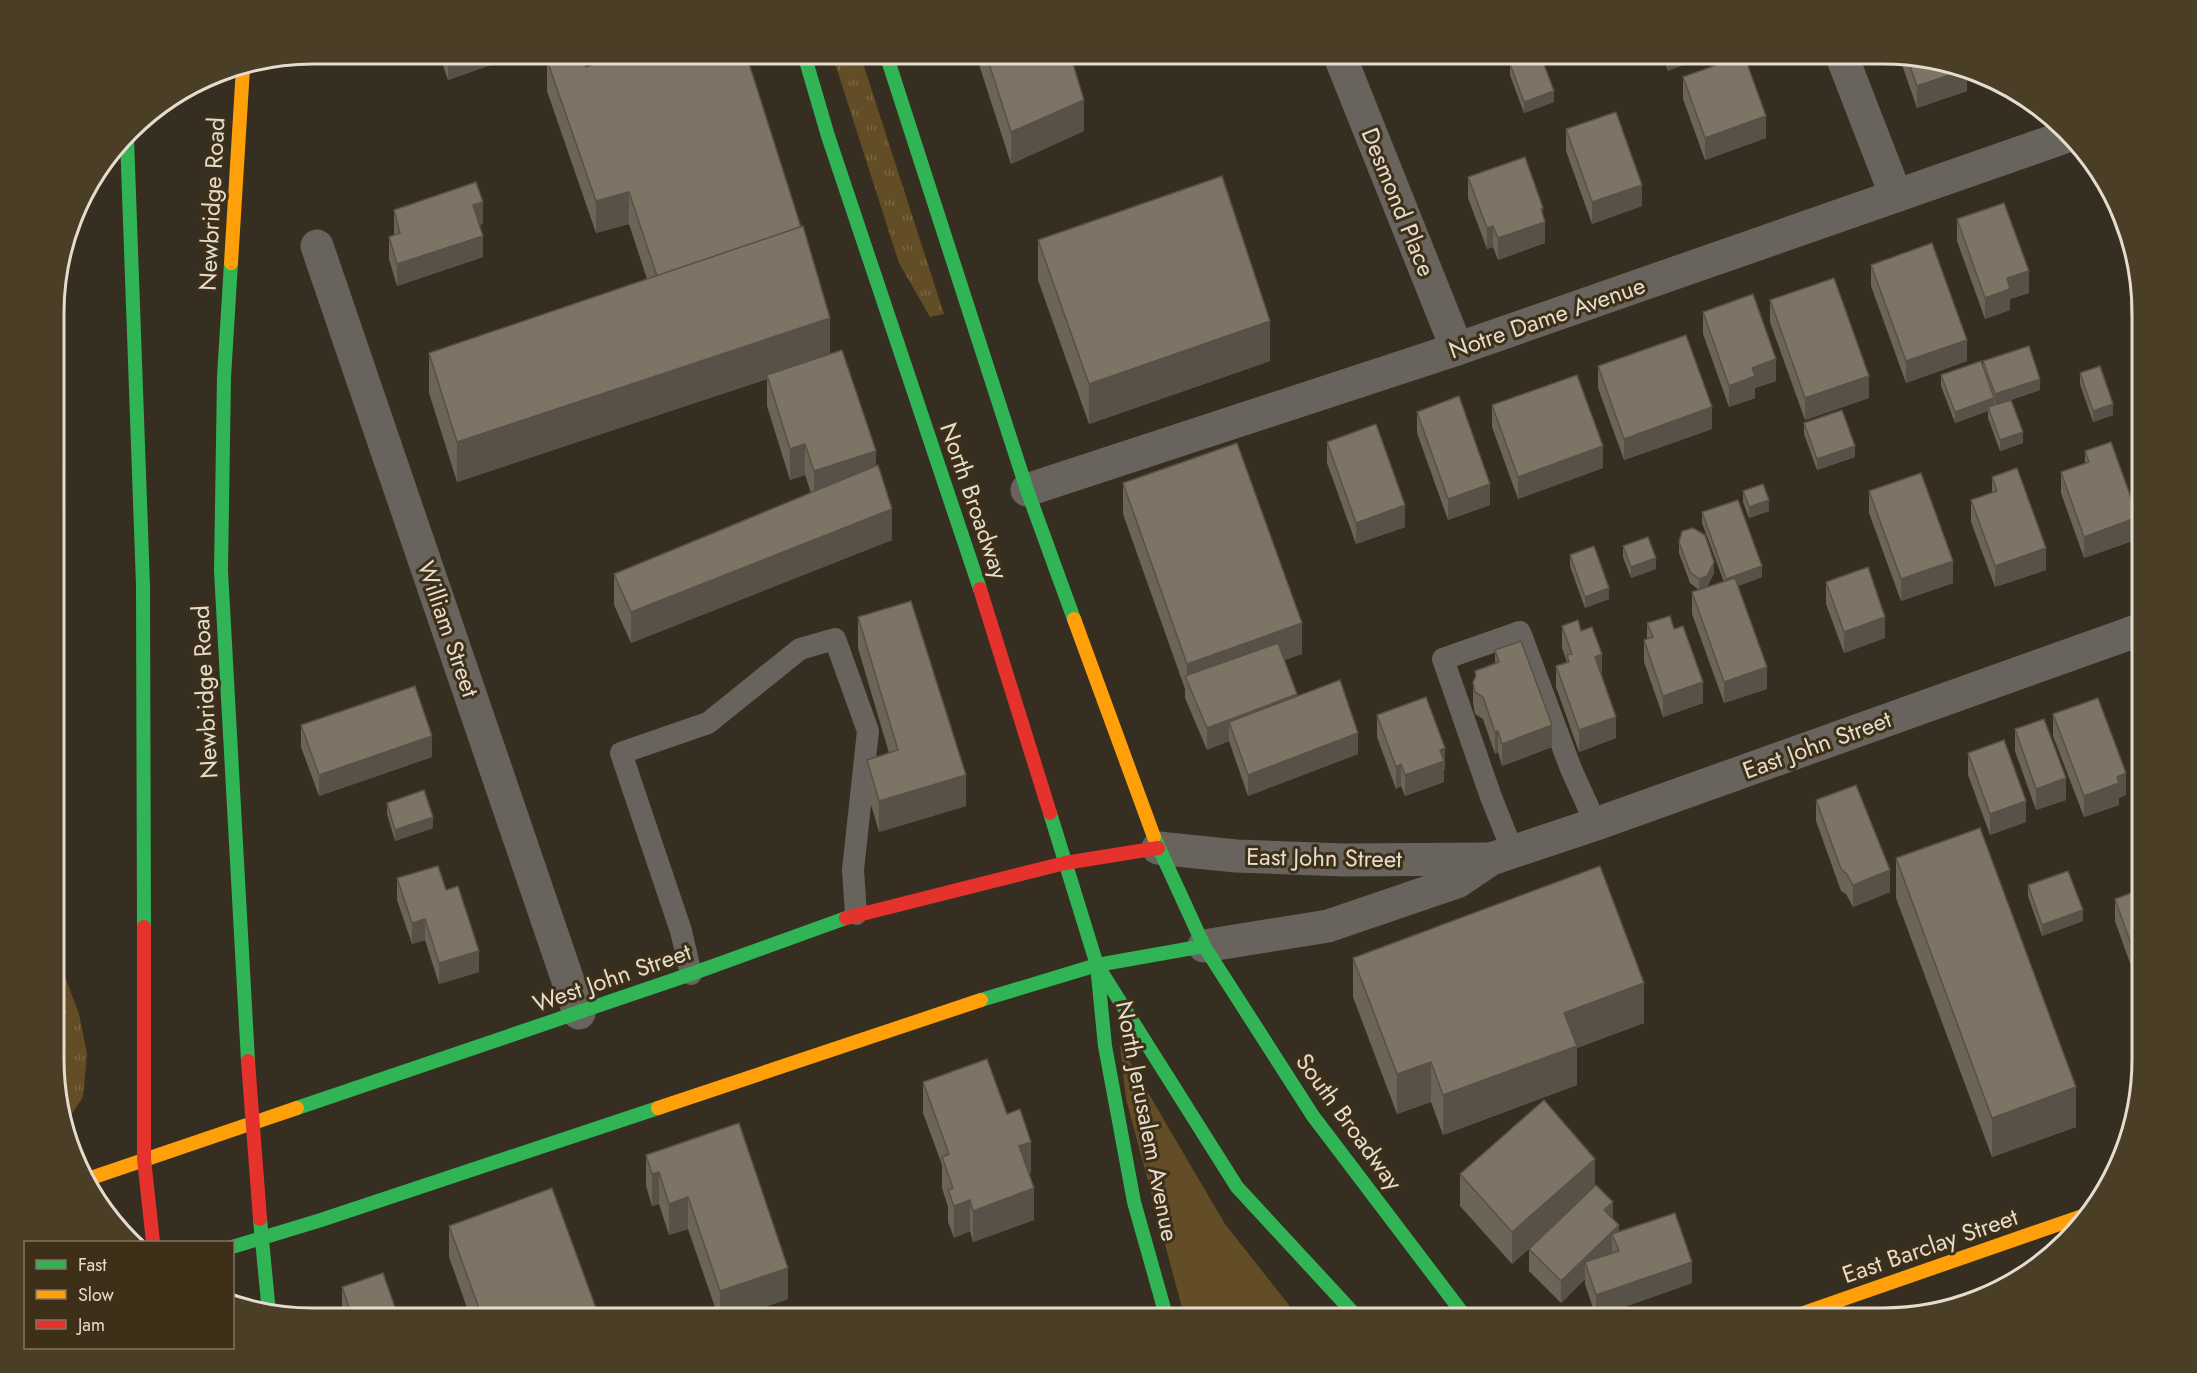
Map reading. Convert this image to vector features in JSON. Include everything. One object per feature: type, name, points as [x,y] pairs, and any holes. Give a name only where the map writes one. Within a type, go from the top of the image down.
[{"type":"main road","name":"North Broadway","points":[[807,64],[828,136],[994,630],[1097,965]]},
{"type":"main road","points":[[234,1246],[988,998],[1097,965],[1204,946],[1158,848],[1027,490],[889,64]]},
{"type":"main road","name":"Newbridge Road","points":[[243,75],[224,376],[221,571],[251,1122],[268,1304]]},
{"type":"main road","points":[[127,148],[143,585],[144,1159],[153,1241]]},
{"type":"main road","name":"West John Street","points":[[94,1177],[579,1013],[856,914],[1065,863],[1158,848]]},
{"type":"main road","name":"South Broadway","points":[[1204,946],[1313,1116],[1459,1308]]},
{"type":"main road","points":[[1097,965],[1237,1187],[1349,1308]]},
{"type":"main road","name":"North Jerusalem Avenue","points":[[1097,965],[1105,1046],[1134,1202],[1164,1308]]},
{"type":"main road","name":"East Barclay Street","points":[[1815,1308],[2075,1218]]},
{"type":"street","name":"Desmond Place","points":[[1343,64],[1457,349]]},
{"type":"street","points":[[1845,64],[1896,196]]},
{"type":"street","name":"Notre Dame Avenue","points":[[1027,490],[1457,349],[2061,138]]},
{"type":"street","name":"William Street","points":[[317,246],[579,1013]]},
{"type":"street","name":"East John Street","points":[[1204,946],[1328,926],[1457,882],[1502,856],[2133,632]]},
{"type":"street","name":"East John Street","points":[[1158,848],[1248,857],[1344,860],[1502,856]]},
{"type":"lane","points":[[1502,856],[1491,797],[1443,659],[1520,632],[1571,769],[1596,824]]},
{"type":"lane","points":[[692,974],[681,931],[621,753],[708,723],[800,649],[835,639],[868,731],[853,870],[856,914]]},
{"type":"green space","points":[[835,64],[863,64],[944,314],[930,317],[899,263]]},
{"type":"green space","points":[[64,974],[79,1014],[87,1054],[83,1097],[71,1115],[64,1060]]},
{"type":"green space","points":[[1120,1045],[1225,1224],[1291,1308],[1182,1308],[1126,1099]]},
{"type":"building","points":[[548,64],[585,64],[586,67],[594,64],[749,64],[801,227],[657,276],[629,192],[596,201]]},
{"type":"building","points":[[989,64],[1073,64],[1084,100],[1011,132]]},
{"type":"building","points":[[1510,64],[1544,64],[1554,91],[1524,102]]},
{"type":"building","points":[[1719,64],[1747,64],[1766,116],[1705,138],[1683,77]]},
{"type":"building","points":[[1910,66],[1952,74],[1917,86]]},
{"type":"building","points":[[1616,112],[1642,185],[1592,202],[1566,129]]},
{"type":"building","points":[[1525,157],[1543,208],[1541,209],[1545,222],[1498,238],[1493,226],[1487,228],[1468,177]]},
{"type":"building","points":[[1222,176],[1270,321],[1089,384],[1038,240]]},
{"type":"building","points":[[476,182],[483,202],[473,205],[483,236],[397,264],[389,237],[400,233],[394,210]]},
{"type":"building","points":[[2004,203],[2029,271],[2007,278],[2010,289],[1985,298],[1957,219]]},
{"type":"building","points":[[803,226],[830,318],[457,442],[429,353]]},
{"type":"building","points":[[1932,243],[1967,340],[1906,361],[1871,265]]},
{"type":"building","points":[[1834,278],[1869,376],[1805,398],[1770,300]]},
{"type":"building","points":[[1753,294],[1776,359],[1752,368],[1755,376],[1729,386],[1703,312]]},
{"type":"building","points":[[1686,335],[1712,407],[1624,439],[1598,366]]},
{"type":"building","points":[[2029,346],[2040,379],[1995,394],[1983,361]]},
{"type":"building","points":[[842,350],[876,451],[814,471],[805,444],[790,449],[767,375]]},
{"type":"building","points":[[1981,361],[1994,398],[1955,412],[1941,375]]},
{"type":"building","points":[[2100,366],[2113,404],[2093,411],[2080,373]]},
{"type":"building","points":[[1577,375],[1603,446],[1518,477],[1492,405]]},
{"type":"building","points":[[1459,396],[1490,484],[1448,499],[1417,412]]},
{"type":"building","points":[[2011,400],[2023,432],[2000,440],[1988,407]]},
{"type":"building","points":[[1842,410],[1855,446],[1817,459],[1804,423]]},
{"type":"building","points":[[1376,424],[1405,505],[1356,523],[1327,442]]},
{"type":"building","points":[[2111,442],[2133,503],[2133,519],[2084,537],[2061,472],[2089,462],[2085,451]]},
{"type":"building","points":[[1237,443],[1302,623],[1187,664],[1123,483]]},
{"type":"building","points":[[878,465],[892,509],[631,612],[614,574]]},
{"type":"building","points":[[2017,468],[2046,548],[1995,566],[1971,500],[1997,491],[1992,477]]},
{"type":"building","points":[[1921,473],[1953,561],[1901,579],[1869,491]]},
{"type":"building","points":[[1763,484],[1769,500],[1749,507],[1743,491]]},
{"type":"building","points":[[1738,500],[1762,566],[1726,579],[1702,512]]},
{"type":"building","points":[[1693,528],[1705,535],[1714,562],[1707,576],[1699,579],[1690,572],[1679,542],[1682,531]]},
{"type":"building","points":[[1648,537],[1656,558],[1631,567],[1623,546]]},
{"type":"building","points":[[1594,546],[1609,588],[1585,597],[1570,555]]},
{"type":"building","points":[[1868,567],[1885,617],[1844,632],[1826,582]]},
{"type":"building","points":[[1735,578],[1767,667],[1724,682],[1692,592]]},
{"type":"building","points":[[911,601],[966,775],[879,801],[867,760],[898,750],[858,617]]},
{"type":"building","points":[[1670,616],[1674,629],[1683,626],[1703,682],[1663,696],[1644,640],[1653,637],[1647,623]]},
{"type":"building","points":[[1578,620],[1581,631],[1592,627],[1602,654],[1595,657],[1616,717],[1579,730],[1556,666],[1569,662],[1567,655],[1572,654],[1562,626]]},
{"type":"building","points":[[1521,641],[1552,725],[1502,744],[1498,731],[1495,732],[1483,697],[1475,692],[1473,682],[1476,676],[1475,671],[1499,662],[1495,650]]},
{"type":"building","points":[[1278,643],[1297,694],[1207,728],[1185,676]]},
{"type":"building","points":[[1340,680],[1358,733],[1248,775],[1229,722]]},
{"type":"building","points":[[415,686],[432,736],[319,775],[301,725]]},
{"type":"building","points":[[1426,697],[1445,748],[1440,750],[1444,761],[1405,775],[1401,764],[1396,767],[1377,715]]},
{"type":"building","points":[[2098,698],[2126,773],[2117,777],[2119,783],[2084,796],[2053,714]]},
{"type":"building","points":[[2044,719],[2066,778],[2036,789],[2015,729]]},
{"type":"building","points":[[2004,740],[2026,801],[1990,814],[1968,753]]},
{"type":"building","points":[[1856,785],[1890,870],[1853,885],[1841,869],[1816,800]]},
{"type":"building","points":[[424,790],[433,817],[395,830],[387,803]]},
{"type":"building","points":[[1980,828],[2076,1087],[1992,1118],[1896,858]]},
{"type":"building","points":[[438,866],[446,890],[458,886],[479,951],[439,963],[425,919],[412,923],[397,878]]},
{"type":"building","points":[[1600,866],[1644,983],[1564,1013],[1577,1046],[1443,1095],[1431,1062],[1397,1074],[1353,958]]},
{"type":"building","points":[[2068,871],[2083,910],[2042,925],[2028,885]]},
{"type":"building","points":[[2133,892],[2133,950],[2115,899]]},
{"type":"building","points":[[987,1059],[1007,1114],[1020,1109],[1031,1142],[1019,1146],[1034,1188],[973,1211],[970,1200],[954,1206],[948,1190],[953,1188],[942,1157],[949,1154],[923,1082]]},
{"type":"building","points":[[1544,1100],[1595,1159],[1512,1232],[1460,1174]]},
{"type":"building","points":[[739,1123],[788,1268],[720,1291],[688,1197],[669,1204],[659,1172],[652,1174],[646,1155]]},
{"type":"building","points":[[1596,1185],[1613,1202],[1604,1210],[1619,1225],[1561,1281],[1529,1249]]},
{"type":"building","points":[[552,1188],[596,1308],[479,1308],[449,1226]]},
{"type":"building","points":[[1675,1213],[1692,1262],[1596,1295],[1585,1262],[1619,1251],[1612,1234]]},
{"type":"building","points":[[383,1273],[395,1308],[349,1308],[342,1287]]},
{"type":"traffic: fast","points":[[807,64],[828,136],[980,589]]},
{"type":"traffic: fast","points":[[889,64],[1027,490],[1074,619]]},
{"type":"traffic: fast","points":[[127,148],[143,585],[144,927]]},
{"type":"traffic: fast","points":[[231,263],[224,377],[221,571],[248,1061]]},
{"type":"traffic: fast","points":[[1050,813],[1097,965],[1237,1187],[1349,1308]]},
{"type":"traffic: fast","points":[[1154,837],[1204,946],[1313,1116],[1459,1308]]},
{"type":"traffic: fast","points":[[297,1108],[691,974],[846,918]]},
{"type":"traffic: fast","points":[[981,1000],[1097,965],[1204,946]]},
{"type":"traffic: fast","points":[[1097,965],[1105,1046],[1134,1202],[1164,1308]]},
{"type":"traffic: fast","points":[[234,1246],[321,1220],[658,1108]]},
{"type":"traffic: fast","points":[[260,1219],[268,1304]]},
{"type":"traffic: slow","points":[[231,263],[243,75]]},
{"type":"traffic: slow","points":[[1074,619],[1154,837]]},
{"type":"traffic: slow","points":[[658,1108],[981,1000]]},
{"type":"traffic: slow","points":[[94,1177],[297,1108]]},
{"type":"traffic: slow","points":[[1818,1308],[2075,1218]]},
{"type":"traffic: jam","points":[[980,589],[1050,813]]},
{"type":"traffic: jam","points":[[846,918],[1065,863],[1158,848]]},
{"type":"traffic: jam","points":[[144,927],[144,1159],[153,1241]]},
{"type":"traffic: jam","points":[[248,1061],[260,1219]]}]
